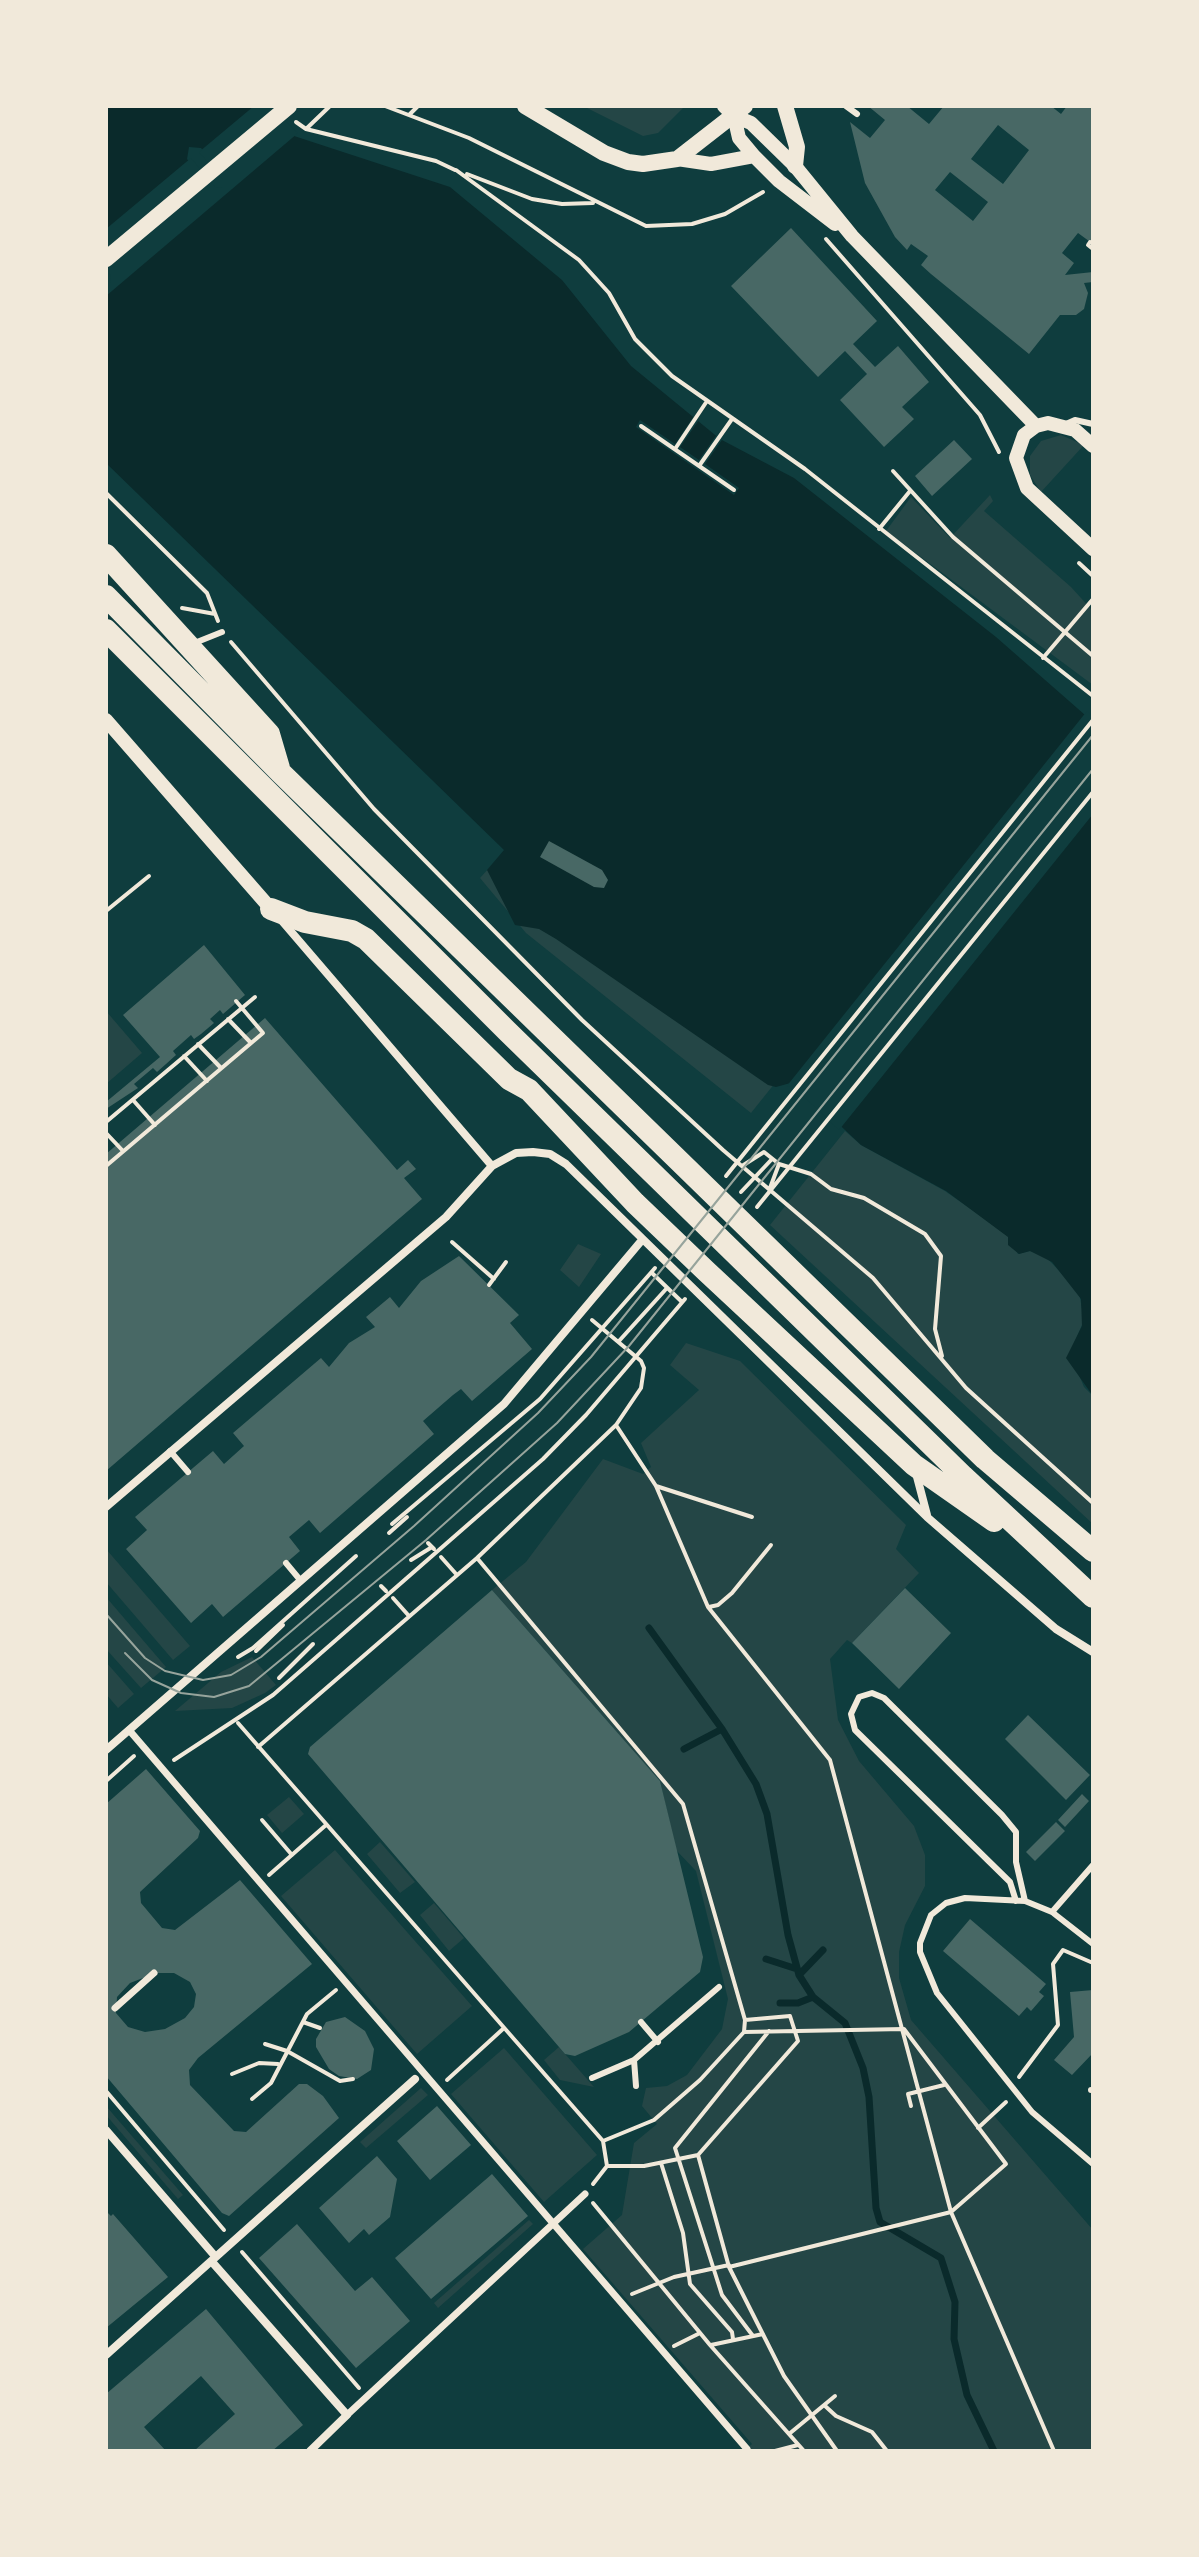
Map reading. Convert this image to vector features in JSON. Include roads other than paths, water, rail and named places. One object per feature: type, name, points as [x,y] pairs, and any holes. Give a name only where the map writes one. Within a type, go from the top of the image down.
[{"type":"highway","points":[[106,555],[191,644],[269,734],[281,773]]},
{"type":"highway","points":[[106,596],[281,773],[985,1459],[1093,1551]]},
{"type":"highway","points":[[106,630],[507,1031],[1047,1557],[1093,1597]]},
{"type":"highway","points":[[271,909],[305,922],[352,931],[366,939],[509,1079],[529,1090],[635,1203],[914,1465],[1047,1557]]},
{"type":"highway","points":[[507,1031],[529,1090]]},
{"type":"main road","points":[[525,106],[604,153],[628,162],[659,163],[677,159],[734,109]]},
{"type":"main road","points":[[785,106],[797,147],[795,166]]},
{"type":"main road","points":[[106,259],[288,107]]},
{"type":"street","points":[[734,109],[795,166],[852,236],[1036,426]]},
{"type":"street","points":[[734,109],[739,138],[754,156],[800,199],[852,236]]},
{"type":"street","points":[[677,159],[711,164],[754,156]]},
{"type":"street","points":[[1093,446],[1075,430],[1063,425],[1036,426],[1024,435],[1016,458],[1022,481],[1093,549]]},
{"type":"street","points":[[106,720],[492,1166]]},
{"type":"street","points":[[106,1507],[446,1217],[492,1166],[516,1153],[550,1154],[566,1164],[927,1517],[1056,1629],[1093,1652]]},
{"type":"street","points":[[106,1750],[504,1404],[642,1240]]},
{"type":"street","points":[[914,1465],[927,1517]]},
{"type":"street","points":[[129,1730],[258,1884],[747,2449]]},
{"type":"street","points":[[250,1889],[258,1884]]},
{"type":"street","points":[[115,2008],[154,1973]]},
{"type":"street","points":[[106,2355],[415,2079]]},
{"type":"street","points":[[106,2130],[347,2415]]},
{"type":"street","points":[[310,2451],[585,2194]]},
{"type":"lane","points":[[846,106],[857,114]]},
{"type":"lane","points":[[1063,425],[1075,420],[1093,424]]},
{"type":"lane","points":[[191,644],[222,632]]},
{"type":"lane","points":[[170,1451],[188,1472]]},
{"type":"lane","points":[[286,1563],[301,1581]]},
{"type":"lane","points":[[1016,1901],[1010,1882],[855,1730],[851,1708],[859,1697],[872,1693],[884,1698],[1016,1832],[1016,1862],[1025,1901]]},
{"type":"lane","points":[[1052,1912],[1093,1865]]},
{"type":"lane","points":[[1093,1944],[1052,1912],[1025,1901],[965,1898],[946,1903],[925,1924],[920,1943],[920,1952],[937,1993],[1032,2112],[1093,2164]]},
{"type":"lane","points":[[592,2078],[634,2060],[719,1987]]},
{"type":"lane","points":[[641,2022],[658,2042]]},
{"type":"lane","points":[[634,2060],[636,2086]]},
{"type":"waterway","points":[[649,1628],[722,1729],[756,1784],[767,1814],[788,1935],[799,1975],[813,1997],[845,2023],[863,2068],[869,2097],[876,2208],[880,2222],[941,2258],[955,2302],[954,2339],[967,2395],[994,2451]]},
{"type":"waterway","points":[[684,1749],[722,1729]]},
{"type":"waterway","points":[[799,1975],[823,1950]]},
{"type":"waterway","points":[[766,1959],[797,1969]]},
{"type":"waterway","points":[[780,2003],[798,2003],[813,1997]]},
{"type":"tram line","points":[[106,1614],[145,1658],[165,1671],[203,1680],[231,1675],[261,1657],[414,1526],[538,1413],[591,1357],[1093,735]]},
{"type":"tram line","points":[[125,1653],[152,1680],[181,1693],[214,1697],[249,1686],[426,1540],[557,1423],[629,1346],[1093,769]]}]
